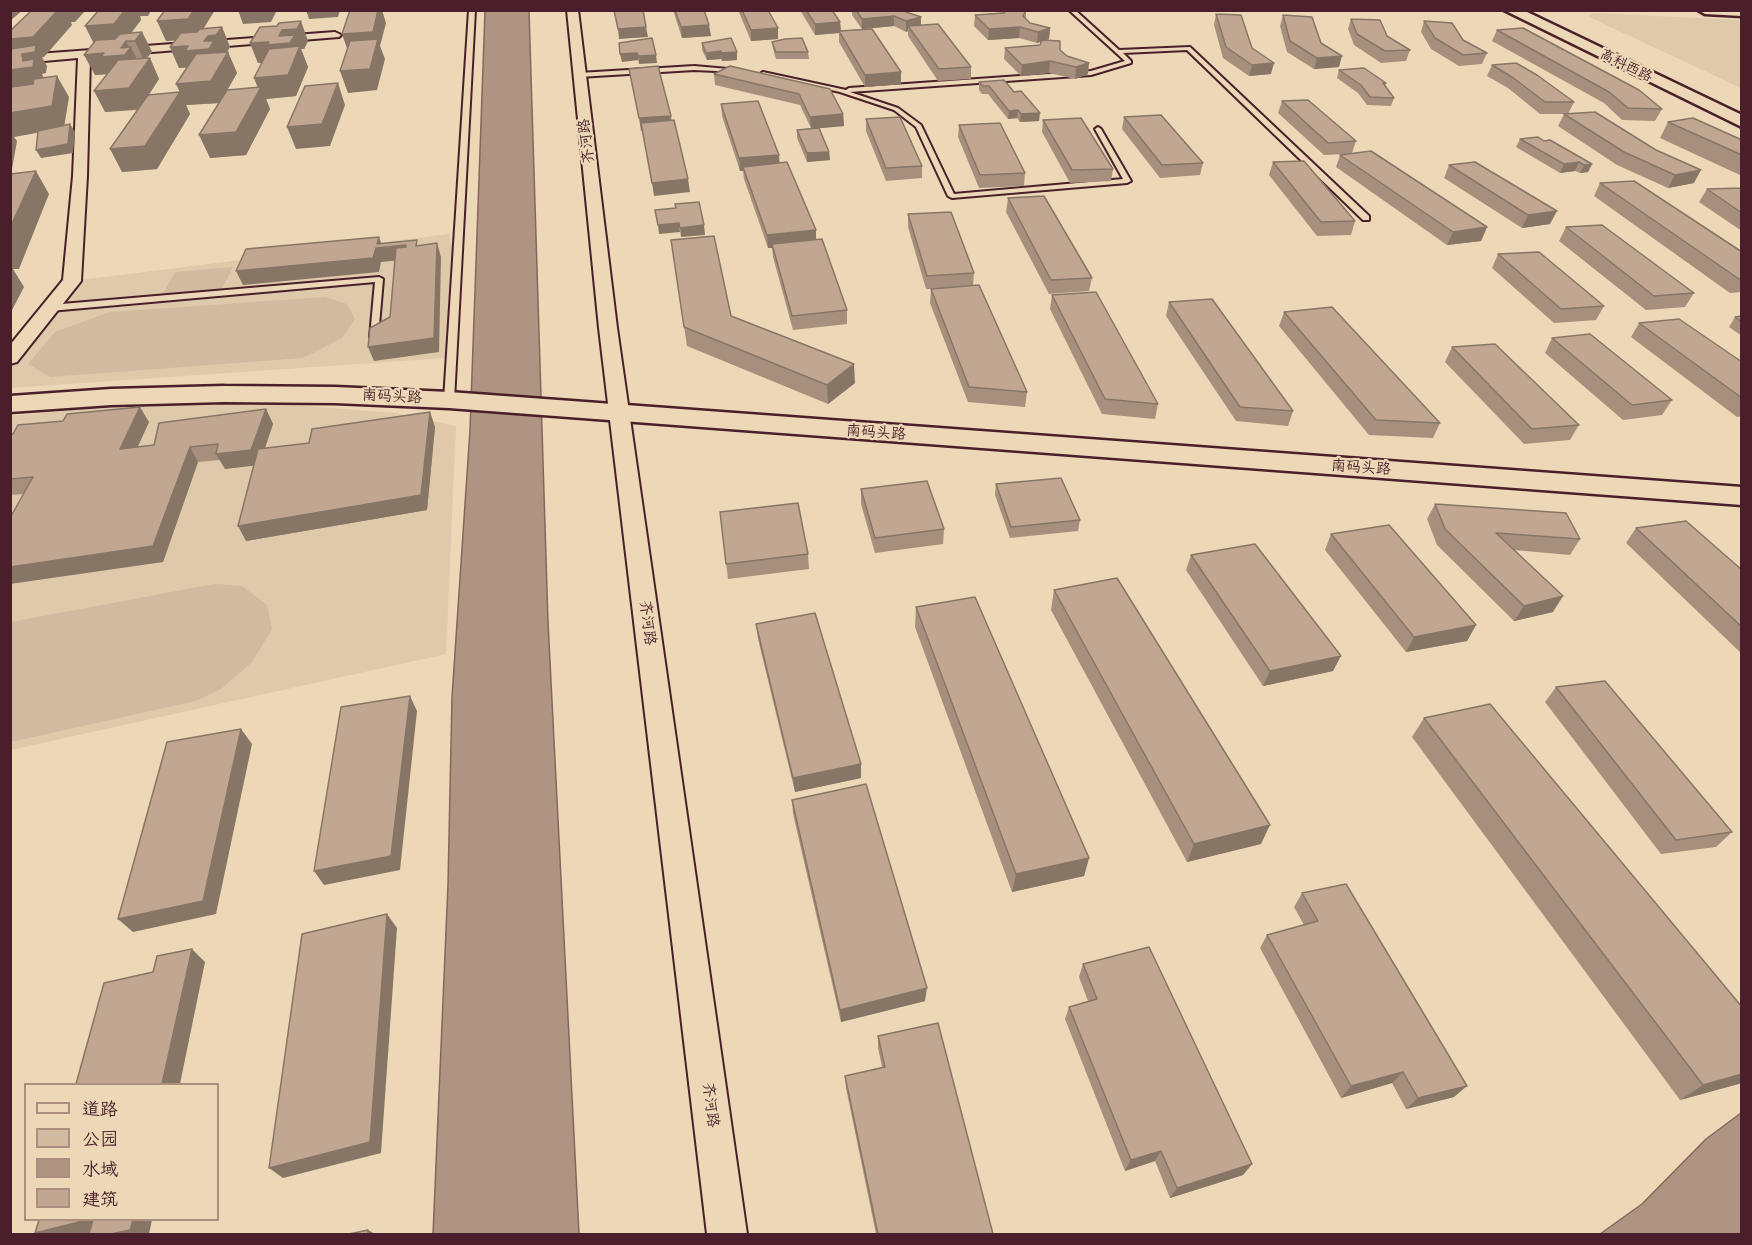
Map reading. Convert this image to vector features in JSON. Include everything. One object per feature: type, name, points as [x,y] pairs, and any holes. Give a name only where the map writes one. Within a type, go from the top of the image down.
[{"type":"street","name":"齐河路","points":[[572,10],[619,413],[727,1234]]},
{"type":"street","name":"高科西路","points":[[1511,10],[1742,122]]},
{"type":"street","name":"高科西路","points":[[1542,10],[1742,105]]},
{"type":"street","points":[[1705,10],[1742,12]]},
{"type":"street","points":[[10,60],[335,35]]},
{"type":"street","points":[[10,358],[72,281],[80,176],[84,55]]},
{"type":"street","name":"南码头路","points":[[10,404],[111,397],[224,394],[335,395],[449,400],[1742,496]]},
{"type":"lane","points":[[449,400],[472,10]]},
{"type":"lane","points":[[842,91],[1091,74],[1128,62],[1071,10]]},
{"type":"lane","points":[[1118,52],[1188,48],[1366,218]]},
{"type":"lane","points":[[579,75],[693,68],[742,71]]},
{"type":"lane","points":[[753,73],[842,91],[896,109],[919,126],[952,196],[1127,181],[1098,129]]},
{"type":"lane","points":[[50,308],[380,279],[374,337]]},
{"type":"shaded area","points":[[1594,13],[1741,20],[1741,88],[1589,17],[1588,15]]},
{"type":"shaded area","points":[[449,234],[453,251],[445,358],[11,388],[11,358],[72,281]]},
{"type":"shaded area","points":[[282,404],[396,413],[456,426],[446,654],[11,750],[10,416],[113,406]]},
{"type":"green space","points":[[233,267],[222,289],[163,294],[175,272]]},
{"type":"green space","points":[[325,297],[347,304],[355,319],[342,338],[303,358],[50,377],[28,364],[55,332],[110,312]]},
{"type":"green space","points":[[214,584],[242,586],[267,605],[272,629],[252,662],[221,689],[195,701],[11,742],[11,622]]},
{"type":"water","points":[[485,11],[529,11],[548,622],[579,1234],[433,1234],[448,884],[452,697],[470,430]]},
{"type":"water","points":[[1741,1113],[1741,1234],[1600,1234],[1642,1204],[1706,1139]]},
{"type":"building","points":[[32,10],[58,10],[33,37],[10,39],[10,31]]},
{"type":"building","points":[[99,10],[125,10],[114,24],[85,26]]},
{"type":"building","points":[[165,10],[194,10],[188,19],[157,21]]},
{"type":"building","points":[[350,10],[378,10],[373,32],[342,34]]},
{"type":"building","points":[[614,10],[643,10],[646,27],[618,29]]},
{"type":"building","points":[[675,10],[704,10],[709,25],[681,27]]},
{"type":"building","points":[[742,10],[768,10],[778,28],[751,30]]},
{"type":"building","points":[[806,10],[832,10],[840,22],[815,24]]},
{"type":"building","points":[[856,10],[904,10],[921,17],[906,21],[894,16],[862,19]]},
{"type":"building","points":[[1006,10],[1026,10],[1023,16],[1030,23],[1050,28],[1038,32],[1020,27],[989,29],[975,15],[1004,13]]},
{"type":"building","points":[[1216,14],[1241,15],[1252,48],[1274,63],[1252,65],[1226,47]]},
{"type":"building","points":[[1283,15],[1312,17],[1321,43],[1342,56],[1317,58],[1290,41]]},
{"type":"building","points":[[1351,19],[1380,20],[1387,36],[1410,50],[1385,51],[1357,34]]},
{"type":"building","points":[[301,21],[297,29],[282,30],[279,36],[295,35],[290,43],[267,45],[269,42],[250,43],[260,27]]},
{"type":"building","points":[[1424,21],[1452,23],[1463,40],[1487,53],[1463,55],[1435,38]]},
{"type":"building","points":[[938,24],[971,67],[939,69],[908,26]]},
{"type":"building","points":[[222,27],[216,35],[208,36],[204,41],[214,41],[209,49],[185,51],[188,46],[170,47],[181,33]]},
{"type":"building","points":[[1523,28],[1639,90],[1662,109],[1628,108],[1609,92],[1497,30]]},
{"type":"building","points":[[872,29],[901,72],[865,75],[839,31]]},
{"type":"building","points":[[142,32],[135,41],[126,41],[121,48],[131,47],[125,55],[101,57],[104,53],[84,55],[96,40],[115,39],[120,34]]},
{"type":"building","points":[[652,38],[656,55],[620,54],[619,43]]},
{"type":"building","points":[[731,38],[737,52],[706,53],[702,43]]},
{"type":"building","points":[[802,38],[808,52],[776,52],[772,42],[785,39]]},
{"type":"building","points":[[378,39],[370,69],[340,71],[350,41]]},
{"type":"building","points":[[1042,40],[1060,41],[1060,50],[1067,56],[1089,63],[1076,67],[1050,61],[1022,65],[1005,48],[1040,45]]},
{"type":"building","points":[[36,45],[35,52],[22,54],[23,61],[34,59],[33,67],[10,70],[11,49]]},
{"type":"building","points":[[300,46],[288,75],[254,78],[269,49]]},
{"type":"building","points":[[228,52],[211,81],[176,84],[196,54]]},
{"type":"building","points":[[150,58],[129,88],[94,91],[118,60]]},
{"type":"building","points":[[1516,63],[1574,102],[1545,102],[1492,65]]},
{"type":"building","points":[[658,66],[671,116],[639,118],[629,69]]},
{"type":"building","points":[[730,66],[830,89],[843,114],[810,117],[799,94],[714,74]]},
{"type":"building","points":[[1364,68],[1386,83],[1383,83],[1394,98],[1370,97],[1361,85],[1339,70]]},
{"type":"building","points":[[57,76],[52,106],[10,113],[11,87],[33,84],[34,79]]},
{"type":"building","points":[[1004,80],[1014,92],[1021,91],[1040,113],[1021,114],[1018,110],[1009,111],[989,86],[983,86],[979,82]]},
{"type":"building","points":[[338,83],[322,124],[287,127],[305,86]]},
{"type":"building","points":[[261,87],[236,132],[199,135],[227,90]]},
{"type":"building","points":[[180,92],[145,146],[110,149],[148,95]]},
{"type":"building","points":[[1308,100],[1356,141],[1328,143],[1282,101]]},
{"type":"building","points":[[758,101],[779,155],[739,158],[721,104]]},
{"type":"building","points":[[1595,112],[1656,150],[1701,170],[1675,175],[1624,152],[1564,114]]},
{"type":"building","points":[[1161,115],[1203,163],[1162,165],[1124,117]]},
{"type":"building","points":[[900,117],[922,166],[886,168],[866,119]]},
{"type":"building","points":[[1081,118],[1113,169],[1072,170],[1043,120]]},
{"type":"building","points":[[1693,118],[1742,140],[1742,155],[1668,122]]},
{"type":"building","points":[[674,120],[688,179],[652,183],[641,123]]},
{"type":"building","points":[[1000,123],[1025,173],[980,175],[959,125]]},
{"type":"building","points":[[70,124],[68,144],[36,150],[38,131]]},
{"type":"building","points":[[819,128],[829,152],[807,153],[797,130]]},
{"type":"building","points":[[1538,137],[1544,141],[1550,140],[1592,164],[1584,165],[1579,162],[1564,164],[1520,139]]},
{"type":"building","points":[[1371,151],[1487,227],[1453,232],[1340,155]]},
{"type":"building","points":[[1304,161],[1355,221],[1321,222],[1273,162]]},
{"type":"building","points":[[787,162],[816,230],[767,235],[743,167]]},
{"type":"building","points":[[1475,162],[1557,211],[1528,215],[1449,165]]},
{"type":"building","points":[[36,171],[10,228],[10,174]]},
{"type":"building","points":[[1634,181],[1742,252],[1742,279],[1600,183]]},
{"type":"building","points":[[1741,188],[1742,213],[1707,189]]},
{"type":"building","points":[[1044,196],[1092,278],[1051,280],[1008,198]]},
{"type":"building","points":[[699,202],[704,225],[680,228],[679,223],[658,225],[655,210],[676,208],[675,204]]},
{"type":"building","points":[[951,212],[974,273],[927,276],[908,214]]},
{"type":"building","points":[[1602,225],[1694,293],[1654,296],[1566,227]]},
{"type":"building","points":[[714,236],[731,316],[854,364],[827,385],[684,327],[671,240]]},
{"type":"building","points":[[379,237],[377,244],[417,240],[416,246],[437,243],[434,338],[368,347],[370,328],[390,317],[396,248],[406,247],[406,245],[376,248],[373,258],[236,271],[246,249]]},
{"type":"building","points":[[822,239],[847,310],[792,316],[772,244]]},
{"type":"building","points":[[1539,252],[1604,306],[1561,309],[1498,254]]},
{"type":"building","points":[[979,285],[1027,392],[969,387],[931,289]]},
{"type":"building","points":[[1096,292],[1158,404],[1105,399],[1052,295]]},
{"type":"building","points":[[1212,299],[1293,411],[1240,407],[1169,302]]},
{"type":"building","points":[[1332,307],[1440,423],[1376,420],[1284,312]]},
{"type":"building","points":[[1679,319],[1742,362],[1742,398],[1639,323]]},
{"type":"building","points":[[1590,334],[1672,400],[1632,405],[1552,338]]},
{"type":"building","points":[[1495,344],[1579,425],[1532,429],[1452,347]]},
{"type":"building","points":[[140,407],[120,449],[154,445],[159,423],[266,409],[251,450],[216,454],[218,444],[190,447],[153,546],[10,567],[10,518],[33,477],[10,479],[10,434],[13,434],[18,425],[63,421],[67,414]]},
{"type":"building","points":[[430,412],[421,495],[238,526],[258,449],[309,443],[312,429]]},
{"type":"building","points":[[1061,478],[1080,520],[1011,527],[996,484]]},
{"type":"building","points":[[927,481],[944,529],[875,538],[861,489]]},
{"type":"building","points":[[798,503],[808,554],[726,564],[720,512]]},
{"type":"building","points":[[1435,504],[1566,513],[1580,539],[1496,533],[1563,596],[1524,606],[1445,529]]},
{"type":"building","points":[[1686,521],[1742,570],[1742,627],[1636,528]]},
{"type":"building","points":[[1389,525],[1476,625],[1414,637],[1331,534]]},
{"type":"building","points":[[1255,544],[1341,656],[1270,671],[1191,555]]},
{"type":"building","points":[[1117,578],[1270,825],[1194,844],[1054,590]]},
{"type":"building","points":[[975,597],[1089,858],[1016,874],[916,607]]},
{"type":"building","points":[[815,613],[861,764],[793,778],[756,624]]},
{"type":"building","points":[[1605,681],[1732,832],[1676,840],[1556,687]]},
{"type":"building","points":[[410,696],[391,856],[314,871],[341,707]]},
{"type":"building","points":[[1490,704],[1742,1007],[1742,1074],[1703,1085],[1424,718]]},
{"type":"building","points":[[241,729],[203,901],[118,919],[167,742]]},
{"type":"building","points":[[866,784],[927,988],[840,1010],[792,800]]},
{"type":"building","points":[[1346,884],[1467,1086],[1418,1098],[1403,1072],[1351,1086],[1267,935],[1318,921],[1302,893]]},
{"type":"building","points":[[387,914],[370,1142],[269,1168],[302,934]]},
{"type":"building","points":[[1149,947],[1252,1164],[1177,1188],[1161,1151],[1131,1160],[1069,1007],[1097,999],[1083,964]]},
{"type":"building","points":[[192,949],[162,1083],[76,1083],[104,983],[153,972],[157,956]]},
{"type":"building","points":[[938,1023],[993,1234],[878,1234],[845,1076],[885,1067],[878,1036]]},
{"type":"building","points":[[39,1221],[83,1221],[35,1233]]},
{"type":"building","points":[[93,1221],[133,1221],[130,1230],[111,1234],[89,1234]]},
{"type":"building","points":[[368,1230],[368,1234],[349,1234]]}]
